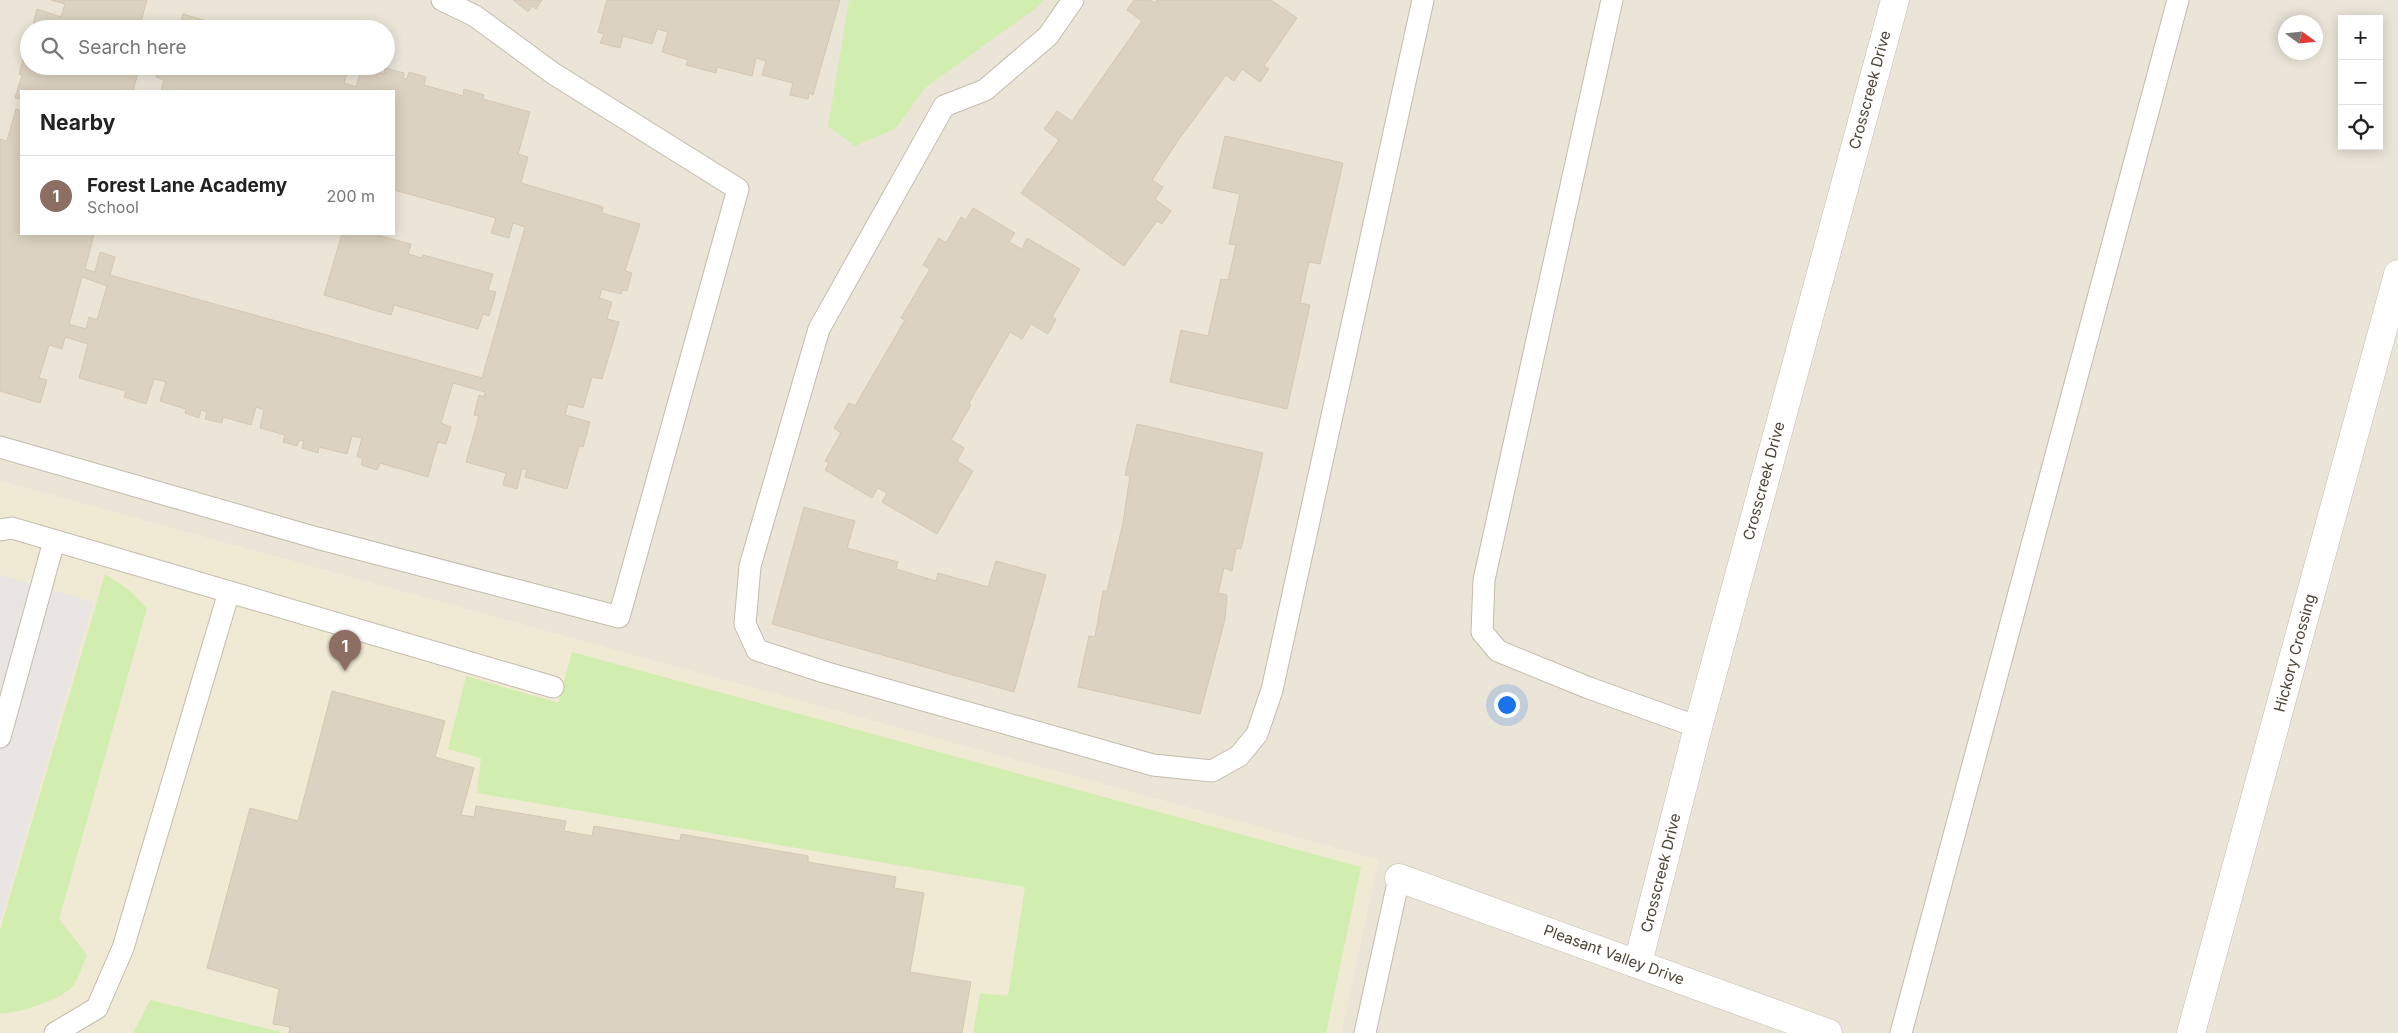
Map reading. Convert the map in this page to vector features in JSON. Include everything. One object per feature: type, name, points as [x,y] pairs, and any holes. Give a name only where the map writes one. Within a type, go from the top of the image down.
[{"type":"street","name":"Crosscreek Drive","points":[[1638,963],[1698,726],[1895,0]]},
{"type":"street","name":"Hickory Crossing","points":[[2191,1033],[2398,274]]},
{"type":"street","name":"Pleasant Valley Drive","points":[[1399,878],[1828,1033]]},
{"type":"lane","points":[[0,447],[317,538],[619,617],[738,188],[554,74],[475,16],[442,0]]},
{"type":"lane","points":[[1073,0],[1048,36],[985,90],[944,106],[819,329],[750,566],[745,624],[756,650],[824,672],[1154,765],[1212,771],[1239,756],[1258,734],[1272,690],[1423,0]]},
{"type":"lane","points":[[1612,0],[1484,580],[1482,632],[1498,651],[1589,688],[1698,726]]},
{"type":"lane","points":[[1901,1033],[2178,0]]},
{"type":"lane","points":[[0,530],[12,528],[553,687]]},
{"type":"lane","points":[[0,737],[54,541]]},
{"type":"lane","points":[[55,1033],[96,1008],[123,948],[228,592]]},
{"type":"lane","points":[[1365,1033],[1399,878]]},
{"type":"shaded area","points":[[0,0],[2398,0],[2398,1033],[1341,1033],[1378,860],[0,481]]},
{"type":"shaded area","points":[[0,481],[1378,860],[1341,1033],[0,1033]]},
{"type":"shaded area","points":[[0,575],[93,602],[0,923]]},
{"type":"green space","points":[[849,0],[1044,0],[1036,8],[926,87],[895,129],[855,146],[828,127]]},
{"type":"green space","points":[[105,574],[129,590],[147,608],[59,919],[87,955],[77,980],[67,992],[27,1009],[0,1013],[0,930]]},
{"type":"green space","points":[[572,652],[1361,867],[1326,1033],[973,1033],[980,993],[1008,996],[1025,887],[477,793],[481,758],[448,749],[466,676],[558,703]]},
{"type":"green space","points":[[150,1000],[281,1032],[281,1033],[133,1033]]},
{"type":"building","points":[[51,0],[147,0],[141,20],[34,20],[37,9],[61,17],[65,4]]},
{"type":"building","points":[[513,0],[542,0],[536,9],[532,6],[528,12]]},
{"type":"building","points":[[607,0],[840,0],[813,95],[809,93],[808,99],[790,95],[793,83],[762,75],[766,61],[756,58],[752,76],[717,67],[716,73],[686,65],[688,60],[662,52],[668,32],[657,29],[652,44],[623,36],[620,48],[600,43],[604,34],[598,32]]},
{"type":"building","points":[[1134,0],[1150,0],[1155,3],[1157,0],[1271,0],[1297,18],[1264,66],[1269,69],[1260,82],[1242,69],[1234,81],[1226,75],[1177,142],[1152,180],[1163,187],[1155,199],[1171,211],[1162,224],[1157,221],[1124,266],[1021,193],[1059,140],[1044,129],[1057,111],[1072,121],[1142,21],[1127,10]]},
{"type":"building","points":[[183,14],[203,20],[181,20]]},
{"type":"building","points":[[395,71],[404,73],[403,78],[407,79],[409,72],[426,77],[424,85],[463,96],[464,89],[484,95],[483,99],[530,112],[518,154],[528,157],[521,183],[603,207],[602,213],[640,224],[625,271],[632,273],[627,291],[622,290],[621,294],[602,289],[599,298],[612,302],[607,319],[619,322],[602,379],[592,377],[583,408],[568,404],[565,415],[590,422],[583,447],[579,446],[567,489],[525,477],[527,470],[522,468],[517,489],[503,485],[506,473],[466,462],[479,416],[474,415],[479,395],[484,397],[485,392],[453,383],[441,423],[451,427],[446,444],[438,442],[428,477],[380,463],[377,470],[361,465],[363,458],[357,457],[362,438],[352,436],[347,454],[319,447],[318,453],[302,448],[304,441],[299,440],[297,446],[283,442],[285,435],[260,428],[264,410],[256,407],[251,425],[223,417],[222,423],[205,419],[207,412],[201,410],[199,418],[185,413],[186,409],[160,401],[166,382],[154,379],[146,404],[124,397],[126,391],[79,378],[88,344],[65,337],[62,349],[49,345],[39,378],[47,380],[40,403],[0,391],[0,139],[7,141],[16,109],[20,111],[20,235],[94,235],[85,269],[95,272],[100,252],[115,257],[110,275],[482,378],[525,227],[513,223],[509,238],[491,233],[496,218],[395,190],[395,90],[161,90],[164,80],[156,77],[157,75],[346,75],[344,83],[356,87],[360,75],[395,75]],"holes":[[[82,277],[107,286],[97,320],[89,317],[86,329],[69,324]]]},
{"type":"building","points":[[22,75],[137,75],[133,90],[20,90],[20,99],[15,98]]},
{"type":"building","points":[[1225,136],[1343,163],[1320,264],[1309,262],[1300,303],[1310,305],[1287,409],[1170,382],[1181,330],[1208,336],[1221,279],[1228,280],[1236,245],[1229,244],[1240,194],[1213,188]]},
{"type":"building","points":[[973,208],[1015,233],[1009,242],[1022,249],[1027,238],[1080,269],[1052,317],[1056,319],[1048,334],[1031,324],[1022,339],[1010,332],[969,403],[971,405],[951,440],[964,448],[957,461],[973,471],[937,534],[882,502],[887,493],[878,488],[872,498],[825,470],[829,463],[825,461],[841,433],[834,428],[849,403],[855,406],[905,320],[901,318],[930,269],[923,265],[939,238],[946,243],[961,217],[966,220]]},
{"type":"building","points":[[342,235],[377,235],[411,244],[408,254],[422,258],[423,255],[493,274],[488,290],[496,292],[489,316],[483,314],[478,329],[394,305],[391,315],[324,295]]},
{"type":"building","points":[[1137,424],[1263,453],[1241,549],[1236,548],[1232,571],[1224,568],[1218,593],[1227,595],[1225,619],[1200,714],[1078,687],[1089,636],[1095,637],[1103,591],[1107,591],[1123,523],[1130,476],[1125,475]]},
{"type":"building","points":[[804,507],[855,521],[847,548],[898,562],[896,569],[936,581],[938,573],[988,587],[996,561],[1046,575],[1014,692],[772,624]]},
{"type":"building","points":[[332,691],[445,721],[435,757],[474,768],[461,815],[474,817],[476,806],[566,821],[564,831],[592,836],[594,826],[680,841],[681,834],[808,856],[808,862],[896,877],[894,888],[924,893],[910,972],[971,982],[962,1033],[289,1033],[290,1027],[273,1024],[279,989],[207,968],[250,808],[298,821]]},
{"type":"place","name":"Forest Lane Academy","points":[[345,671]]}]
